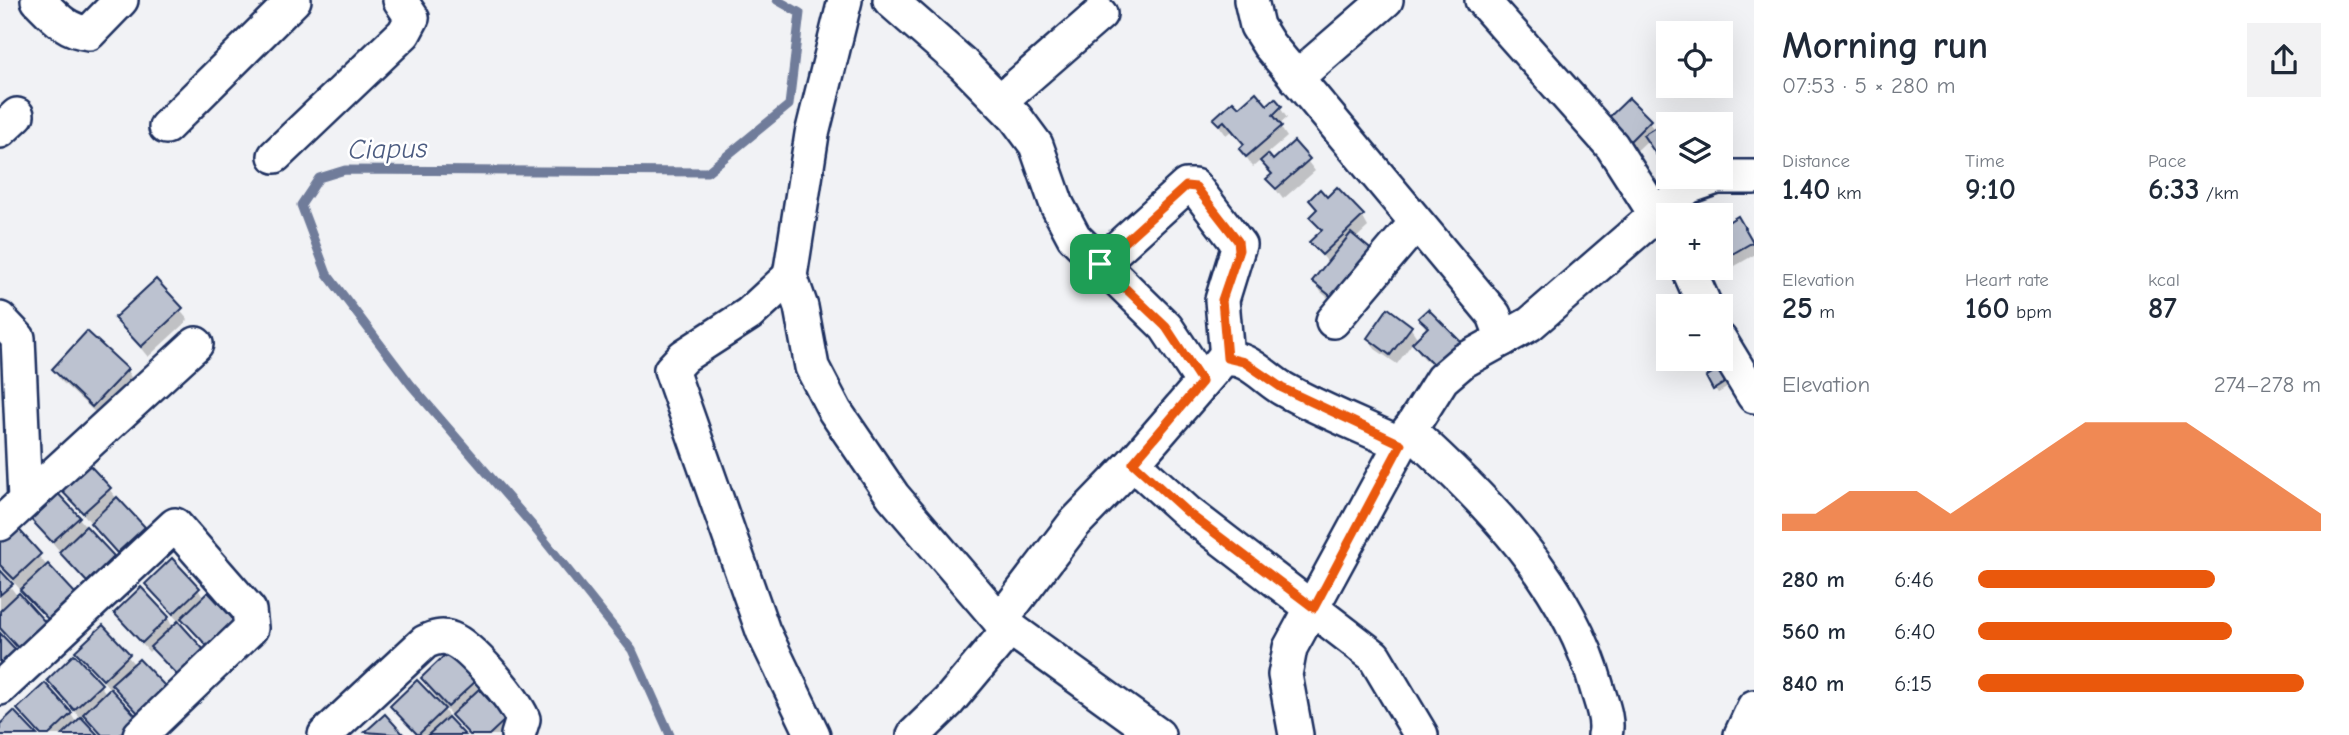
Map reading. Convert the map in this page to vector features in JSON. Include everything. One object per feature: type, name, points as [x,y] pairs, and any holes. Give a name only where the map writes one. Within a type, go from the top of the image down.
[{"type":"street","points":[[38,0],[64,26],[76,32],[89,33],[121,0]]},
{"type":"street","points":[[166,127],[294,0]]},
{"type":"street","points":[[275,156],[404,33],[412,18],[400,0]]},
{"type":"street","points":[[845,0],[812,134],[790,276],[801,307],[811,367],[835,411],[893,496],[1005,625],[1158,735]]},
{"type":"street","points":[[890,0],[1000,101],[1036,145],[1066,223],[1100,264],[1166,327],[1202,382]]},
{"type":"street","points":[[1251,0],[1263,36],[1415,224],[1494,315],[1503,339]]},
{"type":"street","points":[[1296,78],[1386,0]]},
{"type":"street","points":[[1296,735],[1285,675],[1287,661],[1298,632],[1314,608],[1405,437],[1442,379],[1464,361],[1530,324],[1656,215],[1612,146],[1482,0]]},
{"type":"street","points":[[1000,101],[1100,14]]},
{"type":"street","points":[[1670,203],[1697,181],[1717,177],[1754,177]]},
{"type":"street","points":[[1100,264],[1186,186],[1194,186],[1239,245],[1222,300],[1227,358]]},
{"type":"street","points":[[1333,321],[1415,224]]},
{"type":"street","points":[[790,276],[749,314],[684,356],[671,370],[763,631],[813,735]]},
{"type":"street","points":[[0,319],[18,338],[9,510]]},
{"type":"street","points":[[9,510],[196,344]]},
{"type":"street","points":[[914,735],[948,702],[1005,625],[1060,541],[1133,463],[1213,368],[1227,358],[1244,362],[1282,388],[1405,437],[1490,508],[1559,601],[1585,647],[1606,721],[1605,735]]},
{"type":"street","points":[[1733,361],[1754,396]]},
{"type":"street","points":[[1133,463],[1187,512],[1374,656],[1420,735]]},
{"type":"street","points":[[0,688],[175,525],[249,610],[251,628],[140,735]]},
{"type":"street","points":[[326,735],[425,642],[439,637],[462,645],[512,700],[523,719],[519,735]]},
{"type":"street","points":[[1741,735],[1754,707]]},
{"type":"building","points":[[1256,92],[1267,105],[1275,98],[1282,106],[1273,115],[1282,126],[1246,157],[1239,149],[1244,144],[1224,121],[1219,125],[1213,119],[1233,101],[1239,107]]},
{"type":"building","points":[[1629,98],[1651,120],[1623,148],[1601,125]]},
{"type":"building","points":[[1656,127],[1656,154],[1643,135]]},
{"type":"building","points":[[1294,141],[1310,159],[1276,189],[1266,179],[1272,174],[1260,161],[1268,154],[1273,160]]},
{"type":"building","points":[[1337,187],[1364,215],[1322,255],[1309,242],[1322,230],[1309,217],[1317,209],[1309,200],[1320,189],[1327,197]]},
{"type":"building","points":[[1738,216],[1753,242],[1733,254],[1733,219]]},
{"type":"building","points":[[1351,233],[1381,258],[1343,306],[1312,281]]},
{"type":"building","points":[[156,279],[183,308],[141,347],[114,318]]},
{"type":"building","points":[[1388,308],[1412,326],[1390,355],[1367,338]]},
{"type":"building","points":[[1428,309],[1465,346],[1439,370],[1412,343],[1428,327],[1418,318]]},
{"type":"building","points":[[87,331],[128,369],[92,407],[52,369]]},
{"type":"building","points":[[1715,371],[1723,371],[1729,380],[1713,390],[1706,377]]},
{"type":"building","points":[[83,458],[111,488],[83,513],[55,484]]},
{"type":"building","points":[[52,487],[80,517],[52,542],[25,513]]},
{"type":"building","points":[[117,497],[145,527],[117,553],[90,523]]},
{"type":"building","points":[[14,524],[41,554],[14,579],[0,565],[0,537]]},
{"type":"building","points":[[86,526],[114,556],[87,582],[59,552]]},
{"type":"building","points":[[172,558],[200,588],[173,614],[145,584]]},
{"type":"building","points":[[48,564],[75,593],[48,619],[20,590]]},
{"type":"building","points":[[0,570],[13,584],[0,595]]},
{"type":"building","points":[[141,587],[169,617],[142,643],[114,613]]},
{"type":"building","points":[[208,592],[236,622],[208,647],[181,618]]},
{"type":"building","points":[[19,593],[46,623],[19,649],[0,628],[0,611]]},
{"type":"building","points":[[178,621],[205,651],[178,676],[150,647]]},
{"type":"building","points":[[103,625],[130,654],[103,680],[75,651]]},
{"type":"building","points":[[0,633],[18,652],[0,668]]},
{"type":"building","points":[[448,652],[476,681],[448,707],[421,678]]},
{"type":"building","points":[[74,654],[102,684],[74,710],[47,680]]},
{"type":"building","points":[[139,659],[167,688],[139,714],[111,684]]},
{"type":"building","points":[[417,680],[445,709],[418,735],[390,706]]},
{"type":"building","points":[[45,683],[72,713],[49,735],[41,735],[17,709]]},
{"type":"building","points":[[110,688],[138,718],[120,735],[102,735],[83,714]]},
{"type":"building","points":[[479,689],[506,719],[489,735],[470,735],[451,715]]},
{"type":"building","points":[[14,711],[37,735],[0,735],[0,724]]},
{"type":"building","points":[[385,714],[404,735],[365,732]]},
{"type":"building","points":[[81,717],[98,735],[62,735]]},
{"type":"building","points":[[448,717],[465,735],[428,735]]},
{"type":"waterway","name":"Ciapus","points":[[670,735],[632,650],[532,525],[411,385],[327,274],[301,205],[319,178],[345,170],[707,172],[789,105],[800,13],[777,0]]},
{"type":"route","points":[[1186,186],[1194,186],[1239,245],[1222,300],[1227,358],[1244,362],[1282,388],[1401,444],[1314,608],[1187,512],[1133,463],[1202,382],[1166,327],[1100,264],[1186,186]]}]
